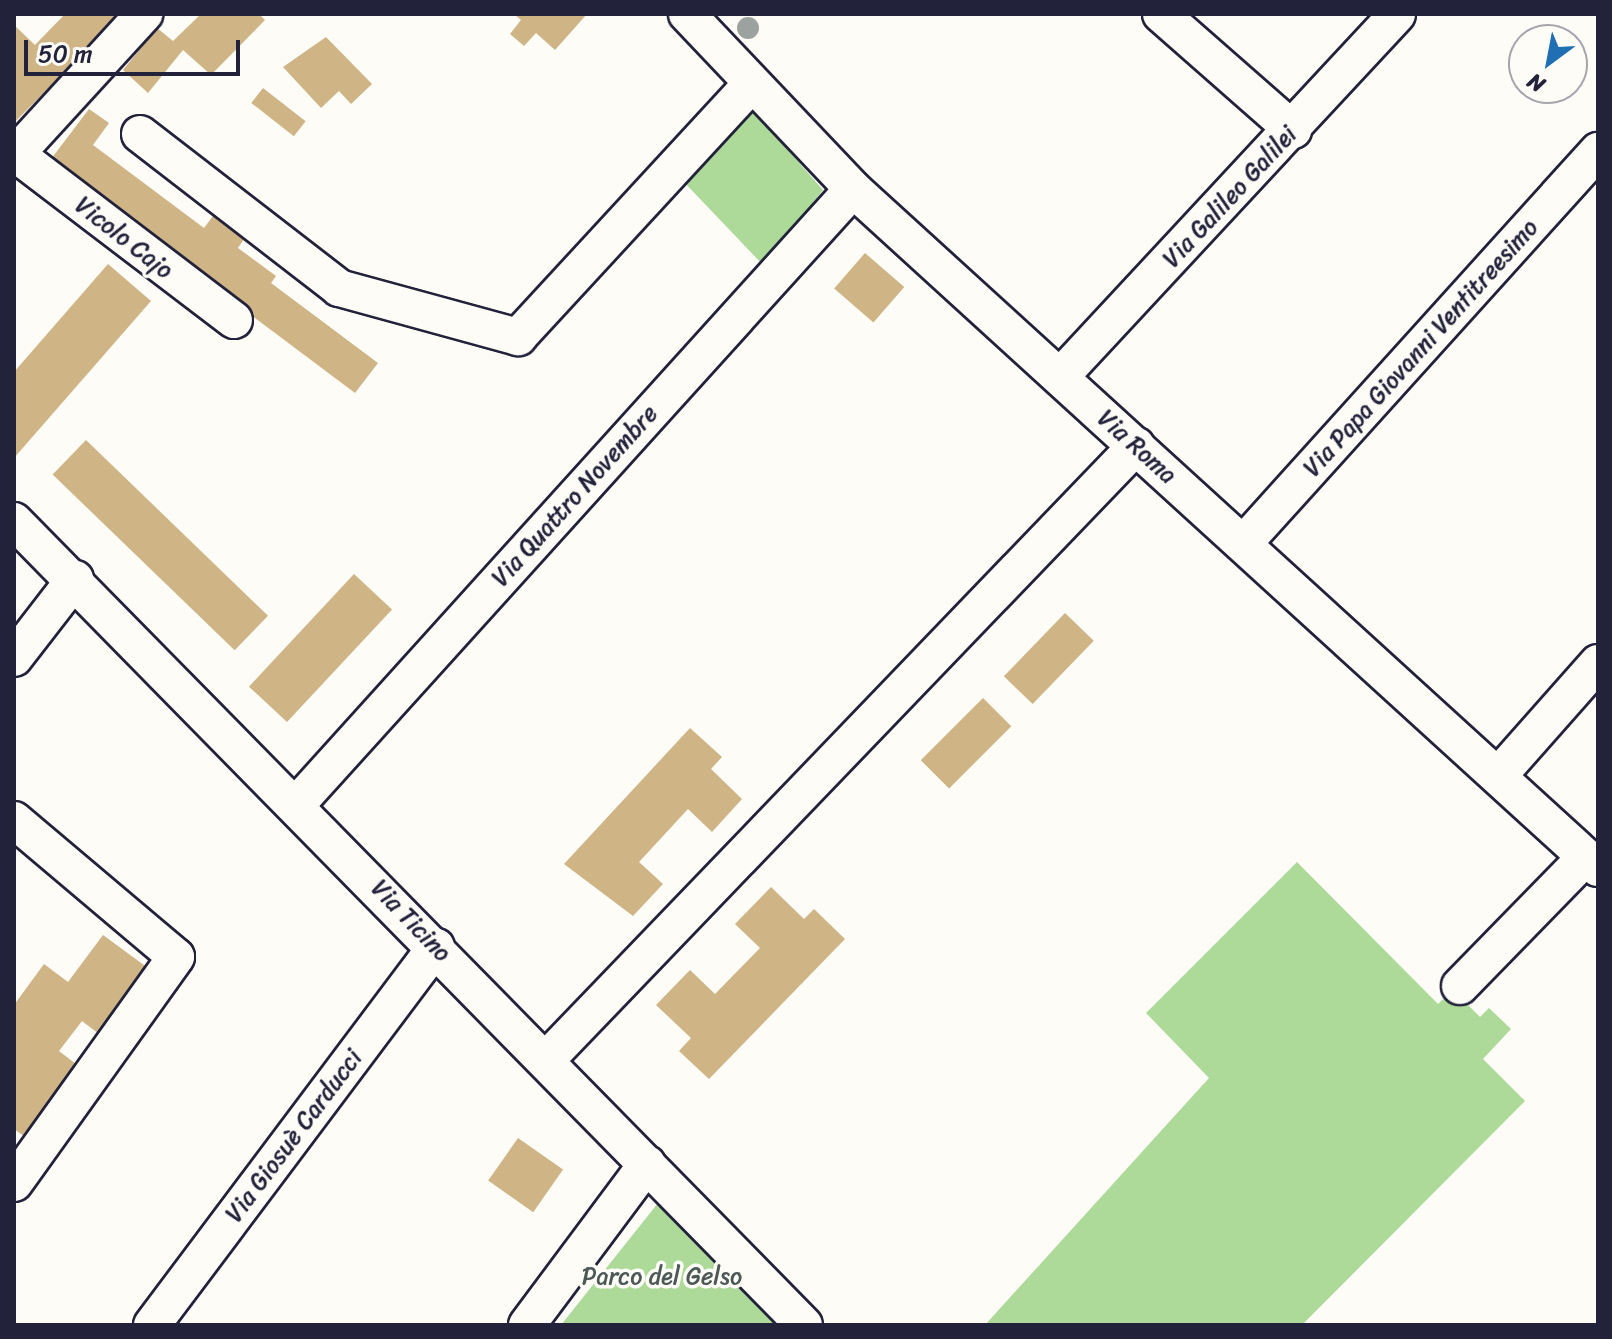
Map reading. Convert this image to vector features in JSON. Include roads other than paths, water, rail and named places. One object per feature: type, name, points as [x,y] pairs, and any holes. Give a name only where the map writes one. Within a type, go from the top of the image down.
[{"type":"street","points":[[15,155],[144,14]]},
{"type":"street","name":"Via Roma","points":[[687,14],[853,189],[1592,862]]},
{"type":"street","points":[[1161,14],[1293,130]]},
{"type":"street","name":"Via Galileo Galilei","points":[[1060,377],[1293,130],[1397,14]]},
{"type":"street","points":[[140,134],[339,288],[518,337],[752,83]]},
{"type":"street","name":"Via Papa Giovanni Ventitreesimo","points":[[1243,544],[1598,151]]},
{"type":"street","name":"Vicolo Cajo","points":[[15,155],[234,320]]},
{"type":"street","name":"Via Quattro Novembre","points":[[297,804],[853,189]]},
{"type":"street","points":[[546,1060],[1136,446]]},
{"type":"street","name":"Via Ticino","points":[[14,521],[297,804],[804,1325]]},
{"type":"street","points":[[14,658],[75,579]]},
{"type":"street","points":[[1498,776],[1598,663]]},
{"type":"street","points":[[14,820],[94,880],[176,957],[14,1183]]},
{"type":"street","points":[[1460,986],[1592,862]]},
{"type":"street","name":"Via Giosuè Carducci","points":[[152,1325],[436,947]]},
{"type":"street","points":[[527,1325],[647,1164]]},
{"type":"park label","name":"Parco del Gelso","points":[[662,1277]]}]
